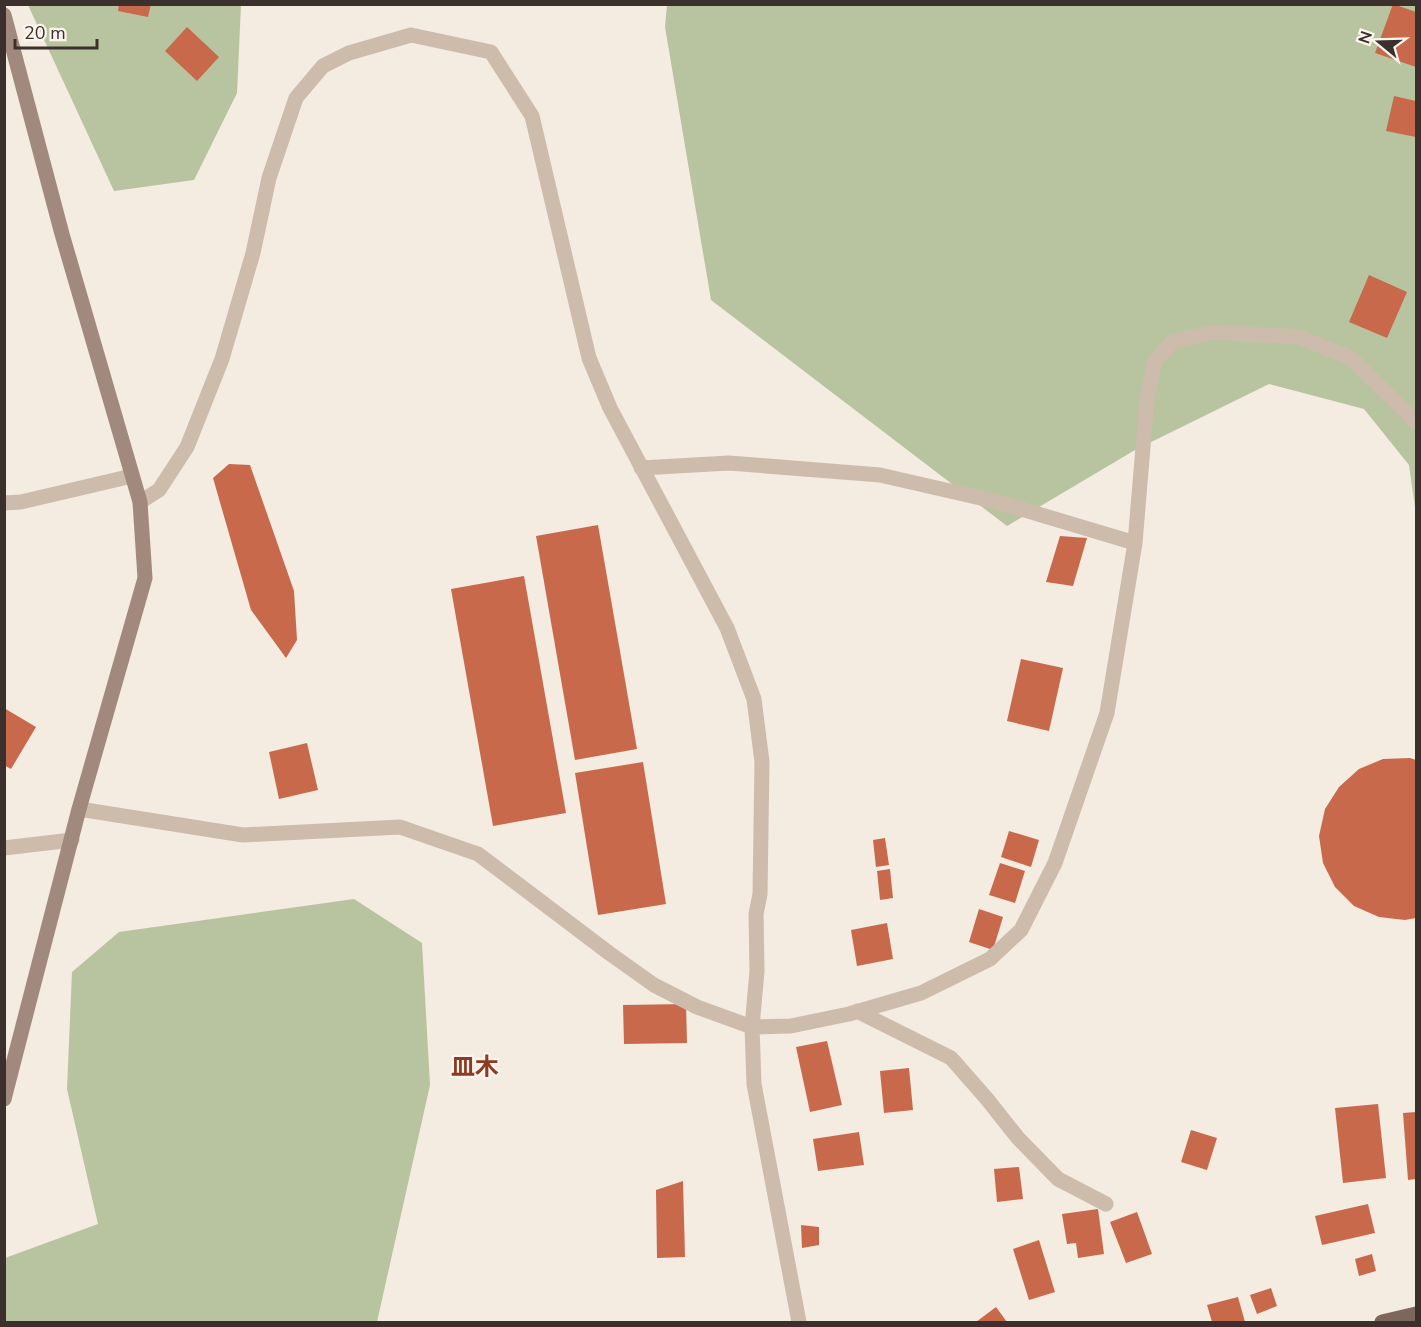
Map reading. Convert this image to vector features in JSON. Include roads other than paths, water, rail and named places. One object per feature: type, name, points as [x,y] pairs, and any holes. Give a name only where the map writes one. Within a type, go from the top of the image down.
[{"type":"main road","points":[[1382,1323],[1416,1314]]},
{"type":"street","points":[[4,15],[62,234],[140,502],[145,578],[80,809],[4,1099]]},
{"type":"street","points":[[140,502],[159,490],[187,447],[222,359],[254,253],[269,178],[297,98],[323,66],[350,53],[411,35],[491,51],[532,116],[589,358],[610,408],[640,468],[727,628],[754,699],[762,762],[760,894],[756,914],[757,971],[752,1027],[754,1084],[799,1323]]},
{"type":"street","points":[[80,809],[243,835],[400,827],[478,854],[654,985],[697,1007],[752,1027],[790,1026],[857,1011],[921,993],[990,959],[1021,930],[1055,863],[1107,713],[1135,543],[1147,399],[1155,361],[1172,342],[1214,332],[1299,337],[1351,358],[1416,422]]},
{"type":"street","points":[[640,468],[729,463],[880,475],[998,502],[1135,543]]},
{"type":"street","points":[[4,503],[21,502],[132,476]]},
{"type":"street","points":[[7,845],[72,840]]},
{"type":"street","points":[[857,1011],[951,1058],[1018,1138],[1058,1179],[1107,1204]]},
{"type":"district","name":"皿木","points":[[475,1067]]}]
